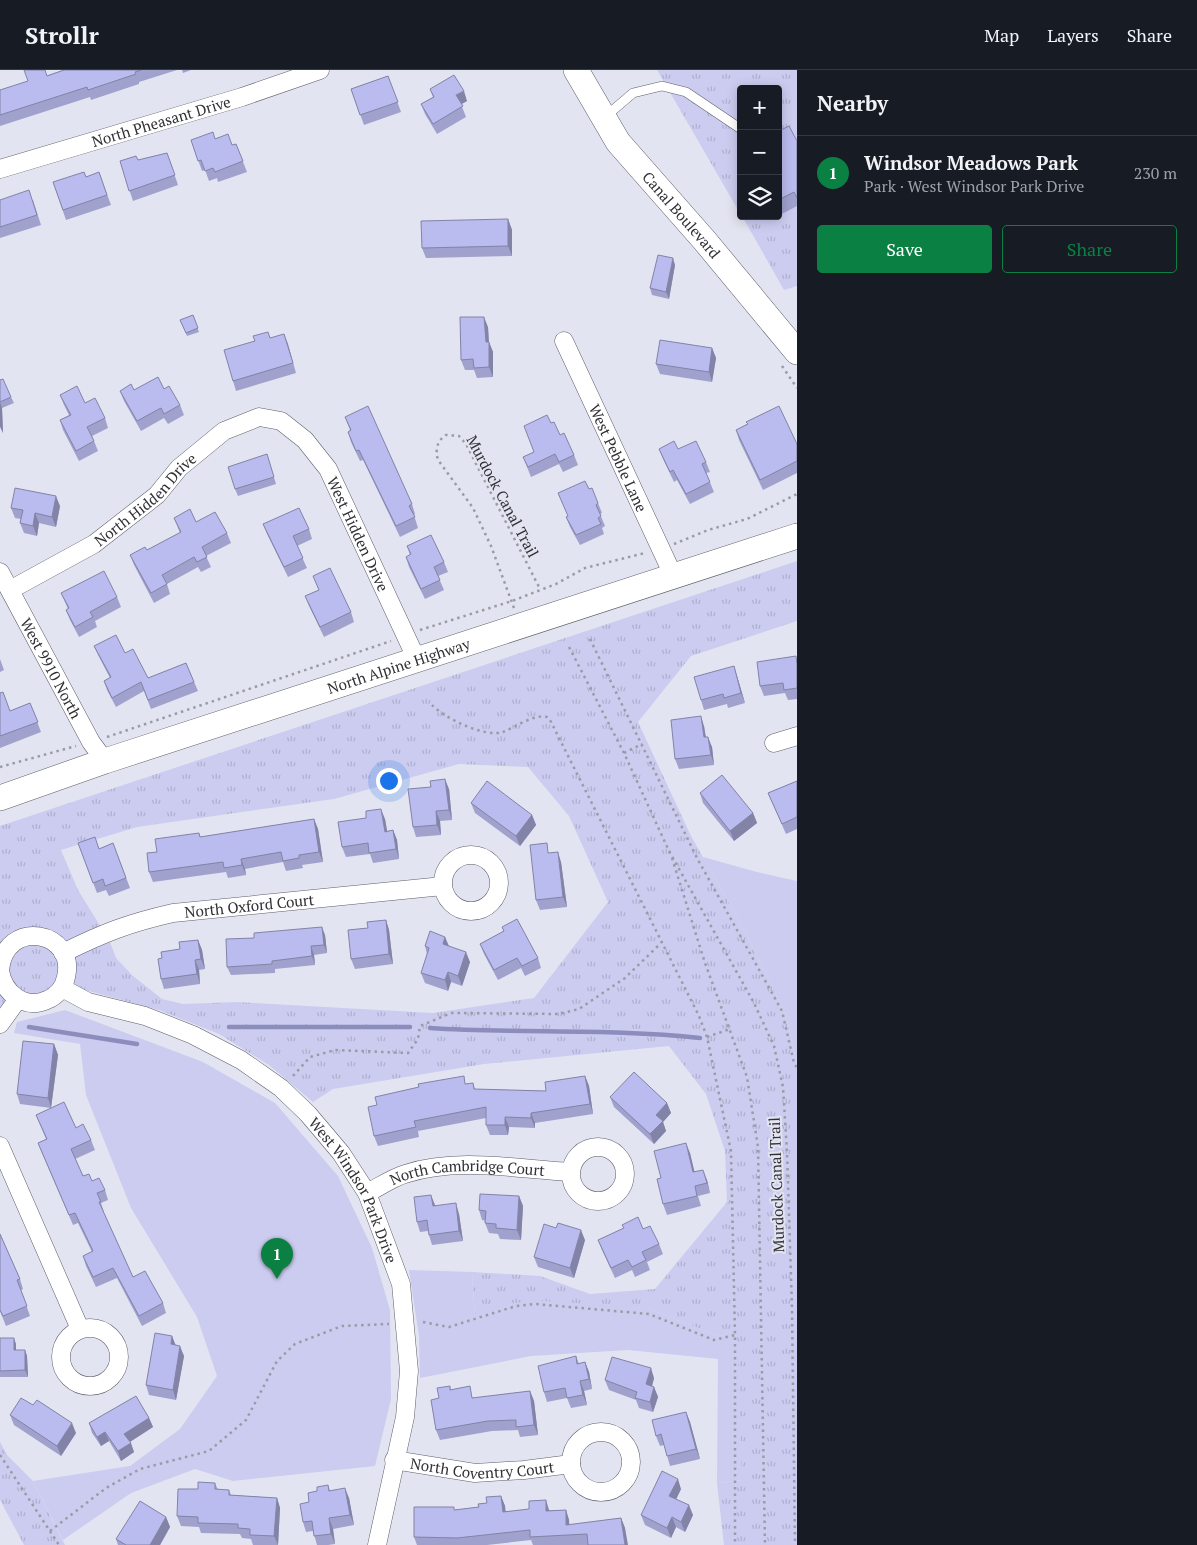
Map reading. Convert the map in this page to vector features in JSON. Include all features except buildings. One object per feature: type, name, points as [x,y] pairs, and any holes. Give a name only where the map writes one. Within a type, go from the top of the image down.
[{"type":"main road","name":"Canal Boulevard","points":[[576,70],[610,114],[648,154],[797,323]]},
{"type":"main road","name":"Canal Boulevard","points":[[594,70],[610,114],[634,162],[706,241],[797,352]]},
{"type":"main road","name":"North Alpine Highway","points":[[0,798],[98,752],[417,660],[797,536]]},
{"type":"street","name":"North Pheasant Drive","points":[[0,169],[242,97],[320,70]]},
{"type":"street","name":"West Pebble Lane","points":[[564,341],[673,575]]},
{"type":"street","name":"North Hidden Drive","points":[[10,590],[94,544],[157,495],[179,468],[224,431],[260,417],[280,422]]},
{"type":"street","name":"West Hidden Drive","points":[[280,422],[305,440],[328,469],[417,660]]},
{"type":"street","name":"West 9910 North","points":[[0,572],[98,752]]},
{"type":"street","points":[[774,743],[797,736]]},
{"type":"street","name":"North Oxford Court","points":[[63,953],[105,932],[137,921],[173,914],[443,886]]},
{"type":"street","points":[[33,935],[50,940],[63,953],[68,971],[62,988],[56,994],[42,1002],[25,1002],[18,999],[5,987],[1,962],[16,940],[33,935]]},
{"type":"street","name":"West Windsor Park Drive","points":[[62,988],[88,1002],[145,1016],[193,1035],[241,1060],[281,1088],[308,1114],[341,1153],[367,1193],[401,1284],[409,1372],[405,1416],[377,1545]]},
{"type":"street","points":[[0,1024],[18,999]]},
{"type":"street","points":[[0,1146],[80,1329]]},
{"type":"street","name":"North Cambridge Court","points":[[367,1193],[404,1174],[436,1167],[475,1166],[571,1172]]},
{"type":"street","name":"North Coventry Court","points":[[394,1460],[474,1473],[524,1470],[571,1464]]},
{"type":"lane","points":[[610,114],[633,93],[662,86],[686,92],[737,126]]},
{"type":"path","name":"Murdock Canal Trail","points":[[405,636],[512,601],[491,546],[472,508],[438,460],[438,443],[446,435],[460,436],[466,444],[539,587]]},
{"type":"path","points":[[0,767],[53,750],[98,752],[405,636]]},
{"type":"path","points":[[590,639],[697,858],[782,1011],[794,1063],[797,1068]]},
{"type":"path","name":"Murdock Canal Trail","points":[[569,647],[624,754],[669,850],[765,1026],[774,1046],[783,1086],[792,1308],[795,1545]]},
{"type":"path","points":[[432,705],[443,714],[491,734],[502,732],[540,716],[547,717],[550,720],[699,1016],[707,1037],[731,1151],[735,1335],[735,1545]]},
{"type":"path","points":[[624,754],[642,744]]},
{"type":"path","name":"Murdock Canal Trail","points":[[669,850],[705,963],[747,1077],[758,1147],[765,1545]]},
{"type":"path","points":[[293,1076],[310,1057],[335,1050],[408,1053],[418,1039],[420,1026],[451,1013],[559,1014],[578,1009],[625,978],[662,943]]},
{"type":"path","points":[[707,1037],[730,1029]]},
{"type":"path","points":[[423,1322],[449,1327],[516,1306],[535,1304],[648,1314],[714,1340],[735,1335]]},
{"type":"path","points":[[50,1531],[106,1488],[140,1469],[209,1451],[246,1420],[277,1361],[295,1344],[342,1326],[389,1324]]},
{"type":"path","points":[[0,1455],[59,1545]]},
{"type":"green space","points":[[657,70],[797,70],[797,286],[784,290],[744,220],[782,220],[782,85],[737,85],[737,208]]},
{"type":"green space","points":[[797,561],[797,621],[691,656],[638,722],[691,836],[745,931],[786,1015],[797,1064],[797,1545],[724,1545],[717,1483],[741,1480],[731,1330],[725,1335],[718,1336],[647,1308],[515,1303],[475,1319],[472,1272],[540,1276],[590,1294],[655,1289],[727,1202],[725,1151],[706,1094],[669,1046],[484,1064],[333,1089],[313,1102],[269,1065],[219,1034],[159,1010],[85,990],[0,1012],[0,826]],"holes":[[[459,764],[528,767],[569,816],[608,902],[534,998],[433,1013],[236,1002],[183,1004],[162,999],[132,975],[116,958],[110,942],[78,890],[61,850],[137,827],[334,799]]]},
{"type":"green space","points":[[703,857],[797,881],[797,1064],[786,1015],[745,931]]},
{"type":"green space","points":[[65,1010],[203,1062],[275,1103],[338,1176],[372,1248],[390,1310],[391,1399],[375,1466],[233,1481],[195,1469],[131,1493],[63,1540],[33,1481],[130,1466],[180,1429],[217,1376],[197,1317],[131,1208],[86,1095],[80,1044],[14,1033],[17,1022]]},
{"type":"green space","points":[[409,1270],[472,1272],[475,1319],[515,1303],[534,1300],[647,1308],[718,1336],[725,1335],[731,1330],[738,1345],[742,1480],[717,1483],[718,1359],[628,1350],[531,1356],[420,1378],[419,1336]]},
{"type":"green space","points":[[0,1442],[7,1455],[33,1481],[65,1545],[24,1545],[0,1500]]},
{"type":"waterway","points":[[29,1027],[137,1044]]},
{"type":"waterway","points":[[229,1027],[410,1027]]},
{"type":"waterway","points":[[430,1028],[632,1033],[700,1038]]},
{"type":"place","name":"Windsor Meadows Park","points":[[277,1279]]}]
